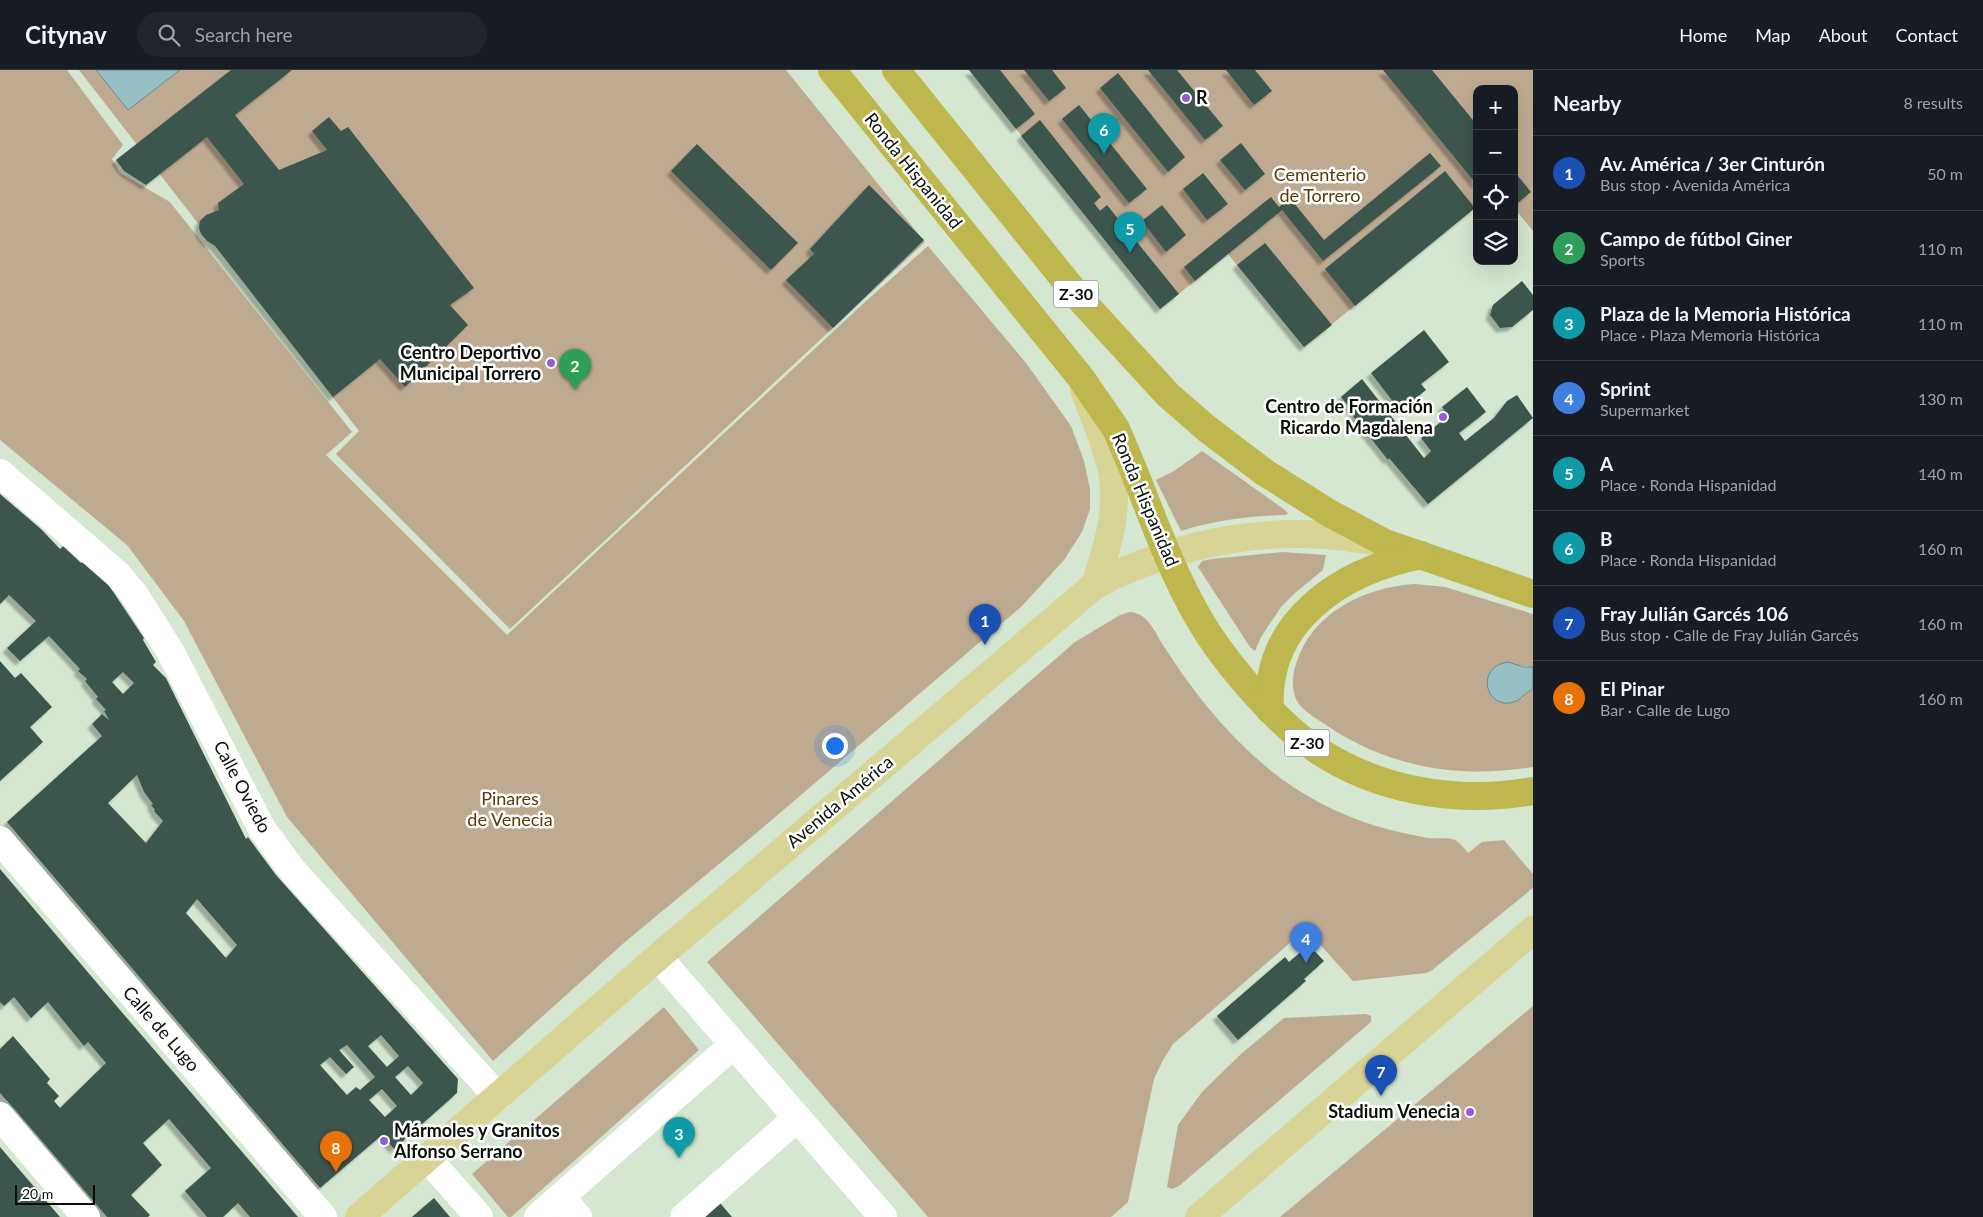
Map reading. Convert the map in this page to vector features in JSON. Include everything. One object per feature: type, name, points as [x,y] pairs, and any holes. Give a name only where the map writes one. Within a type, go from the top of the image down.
[{"type":"highway","name":"Ronda Hispanidad","points":[[832,70],[1081,378],[1116,429],[1168,555],[1188,598],[1213,642],[1270,710],[1307,743],[1333,759],[1358,772],[1389,783],[1447,796],[1497,796],[1533,791]]},
{"type":"highway","name":"Z-30","points":[[896,70],[1081,300],[1168,395],[1206,428],[1257,467],[1329,512],[1385,543],[1533,594]]},
{"type":"highway","name":"Z-30","points":[[1270,710],[1269,692],[1275,660],[1291,628],[1307,610],[1327,594],[1365,573],[1403,559],[1421,555]]},
{"type":"main road","points":[[1081,378],[1107,451],[1114,485],[1112,528],[1094,585]]},
{"type":"main road","name":"Avenida América","points":[[359,1217],[428,1159],[658,957],[1094,585],[1128,569],[1217,541],[1266,535],[1302,534],[1385,543]]},
{"type":"main road","points":[[1199,1217],[1533,930]]},
{"type":"street","name":"Calle Oviedo","points":[[0,473],[118,575],[134,594],[170,650],[262,829],[294,871],[498,1097]]},
{"type":"street","name":"Calle de Lugo","points":[[0,840],[323,1217]]},
{"type":"street","points":[[658,957],[882,1217]]},
{"type":"street","points":[[538,1217],[569,1207],[733,1045]]},
{"type":"street","points":[[0,1116],[86,1217]]},
{"type":"street","points":[[684,1217],[797,1118]]},
{"type":"street","points":[[428,1159],[479,1217]]},
{"type":"green space","name":"Pinares de Venecia","points":[[0,70],[67,70],[123,145],[112,159],[120,173],[170,202],[352,432],[326,455],[507,635],[865,302],[928,246],[1026,363],[1071,426],[1084,461],[1090,489],[1090,509],[1082,532],[1064,560],[1021,607],[760,830],[625,942],[493,1061],[287,817],[184,621],[127,545],[0,440]]},
{"type":"green space","name":"Centro Deportivo Municipal Torrero","points":[[79,70],[786,70],[925,242],[510,629],[336,454],[359,431]]},
{"type":"green space","name":"Cementerio de Torrero","points":[[969,70],[1533,70],[1533,231],[1518,213],[1518,85],[1473,85],[1473,209],[1304,347],[1228,254],[1160,309]]},
{"type":"green space","points":[[1202,451],[1288,513],[1286,515],[1220,521],[1181,531],[1156,480],[1174,471]]},
{"type":"green space","points":[[1283,552],[1326,555],[1323,570],[1281,607],[1261,637],[1255,651],[1250,647],[1198,567],[1202,561],[1212,559]]},
{"type":"green space","points":[[1415,584],[1445,587],[1533,614],[1533,667],[1517,665],[1521,697],[1524,693],[1533,689],[1533,767],[1479,772],[1427,767],[1402,761],[1353,741],[1312,716],[1297,701],[1293,682],[1296,664],[1314,630],[1343,606],[1360,597],[1378,590]]},
{"type":"green space","points":[[1130,612],[1142,616],[1150,624],[1185,677],[1221,723],[1248,751],[1288,784],[1316,801],[1361,821],[1415,836],[1455,840],[1468,853],[1482,842],[1504,840],[1533,874],[1533,888],[1431,971],[1426,973],[1353,981],[1306,929],[1173,1044],[1154,1079],[1128,1202],[1111,1217],[928,1217],[707,962],[1075,642],[1120,615]]},
{"type":"green space","name":"Stadium Venecia","points":[[1533,1006],[1533,1217],[1280,1217]]},
{"type":"green space","points":[[664,1007],[699,1050],[511,1217],[508,1217],[472,1174]]},
{"type":"green space","points":[[1366,1014],[1371,1016],[1371,1022],[1179,1186],[1172,1189],[1167,1187],[1178,1125],[1202,1092],[1241,1054],[1284,1018]]},
{"type":"water","points":[[96,70],[180,70],[128,110]]},
{"type":"water","points":[[1508,662],[1524,667],[1533,667],[1533,689],[1514,702],[1504,703],[1496,700],[1491,695],[1488,679],[1491,672],[1497,666]]},
{"type":"building","points":[[231,70],[292,70],[235,115],[279,170],[327,150],[312,131],[329,117],[341,131],[348,127],[474,288],[450,305],[468,325],[405,387],[380,359],[333,397],[215,246],[201,234],[199,228],[200,221],[206,215],[219,210],[218,203],[244,184],[207,137],[146,185],[124,171],[116,160]]},
{"type":"building","points":[[969,70],[1000,70],[1035,114],[1016,129]]},
{"type":"building","points":[[1024,70],[1052,70],[1066,88],[1049,101]]},
{"type":"building","name":"R","points":[[1148,70],[1177,70],[1223,126],[1205,140]]},
{"type":"building","name":"R","points":[[1226,70],[1255,70],[1272,91],[1254,105]]},
{"type":"building","points":[[1383,70],[1432,70],[1473,120],[1473,180]]},
{"type":"building","points":[[1118,73],[1185,157],[1168,172],[1100,88]]},
{"type":"building","points":[[1079,105],[1147,189],[1129,203],[1062,119]]},
{"type":"building","points":[[1040,120],[1101,197],[1094,203],[1100,211],[1107,205],[1179,294],[1160,309],[1021,136]]},
{"type":"building","points":[[1241,143],[1265,174],[1245,190],[1220,160]]},
{"type":"building","points":[[697,144],[798,243],[771,270],[671,171]]},
{"type":"building","points":[[1430,153],[1441,166],[1323,261],[1282,210],[1195,281],[1184,267],[1271,197],[1279,207],[1290,198],[1324,240]]},
{"type":"building","points":[[1445,171],[1473,206],[1473,210],[1355,306],[1325,269]]},
{"type":"building","points":[[1203,173],[1228,204],[1207,220],[1183,189]]},
{"type":"building","points":[[1518,176],[1531,192],[1518,203]]},
{"type":"building","points":[[869,185],[924,240],[833,328],[786,280],[814,254],[810,249]]},
{"type":"building","points":[[1162,205],[1186,235],[1166,252],[1142,221]]},
{"type":"building","points":[[1265,243],[1332,325],[1304,347],[1237,265]]},
{"type":"building","points":[[1522,281],[1533,295],[1533,310],[1512,327],[1500,328],[1490,315],[1493,305]]},
{"type":"building","points":[[1424,330],[1449,362],[1421,384],[1426,390],[1400,411],[1371,373]]},
{"type":"building","points":[[1362,379],[1424,458],[1431,451],[1421,438],[1448,416],[1442,407],[1467,387],[1486,412],[1459,433],[1465,441],[1494,418],[1507,401],[1517,395],[1533,418],[1428,504],[1389,458],[1388,460],[1353,416],[1355,414],[1341,397]]},
{"type":"building","points":[[0,494],[41,529],[60,549],[63,546],[108,584],[144,638],[143,640],[156,662],[153,665],[166,678],[246,839],[248,837],[276,875],[458,1079],[457,1093],[394,1149],[382,1135],[320,1188],[7,822],[102,736],[92,724],[102,714],[109,720],[104,711],[106,710],[96,699],[98,697],[85,681],[87,679],[78,671],[80,669],[49,636],[20,661],[7,648],[36,621],[9,595],[0,604]],"holes":[[[123,672],[134,683],[123,694],[112,682]],[[137,775],[144,792],[153,804],[151,805],[154,811],[163,821],[146,843],[108,803]],[[197,899],[237,945],[226,958],[186,913]],[[381,1035],[399,1056],[387,1067],[368,1046]],[[347,1045],[375,1077],[360,1090],[356,1087],[347,1095],[320,1065],[330,1057],[346,1074],[354,1067],[339,1050]],[[408,1066],[423,1083],[411,1095],[395,1077]],[[382,1089],[397,1106],[385,1117],[369,1100]]]},
{"type":"building","points":[[0,661],[15,678],[21,673],[52,707],[30,727],[43,742],[0,781]]},
{"type":"building","points":[[0,869],[298,1217],[250,1217],[238,1203],[223,1217],[207,1217],[185,1191],[211,1168],[169,1119],[143,1143],[162,1165],[131,1195],[150,1215],[148,1217],[107,1217],[0,1093],[0,1049],[13,1036],[50,1079],[47,1083],[59,1096],[54,1101],[60,1108],[106,1063],[88,1042],[84,1046],[48,1002],[31,1018],[14,997],[4,1006],[0,1002]]},
{"type":"building","points":[[1309,945],[1324,961],[1304,979],[1306,981],[1238,1040],[1217,1016],[1285,957],[1289,962]]},
{"type":"building","points":[[0,1147],[60,1217],[0,1217]]},
{"type":"building","points":[[714,1196],[732,1217],[690,1217]]},
{"type":"building","points":[[434,1198],[450,1217],[412,1217]]},
{"type":"place","name":"R","points":[[1186,98]]},
{"type":"place","name":"B","points":[[1104,154]]},
{"type":"place","name":"A","points":[[1130,253]]},
{"type":"place","name":"Centro Deportivo Municipal Torrero","points":[[551,363]]},
{"type":"place","name":"Campo de fútbol Giner","points":[[575,390]]},
{"type":"place","name":"Centro de Formación Ricardo Magdalena","points":[[1443,417]]},
{"type":"place","name":"Av. América / 3er Cinturón","points":[[985,645]]},
{"type":"place","name":"Sprint","points":[[1306,963]]},
{"type":"place","name":"Fray Julián Garcés 106","points":[[1381,1096]]},
{"type":"place","name":"Stadium Venecia","points":[[1470,1112]]},
{"type":"place","name":"Mármoles y Granitos Alfonso Serrano","points":[[384,1141]]},
{"type":"place","name":"Plaza de la Memoria Histórica","points":[[679,1158]]},
{"type":"place","name":"El Pinar","points":[[336,1172]]}]
